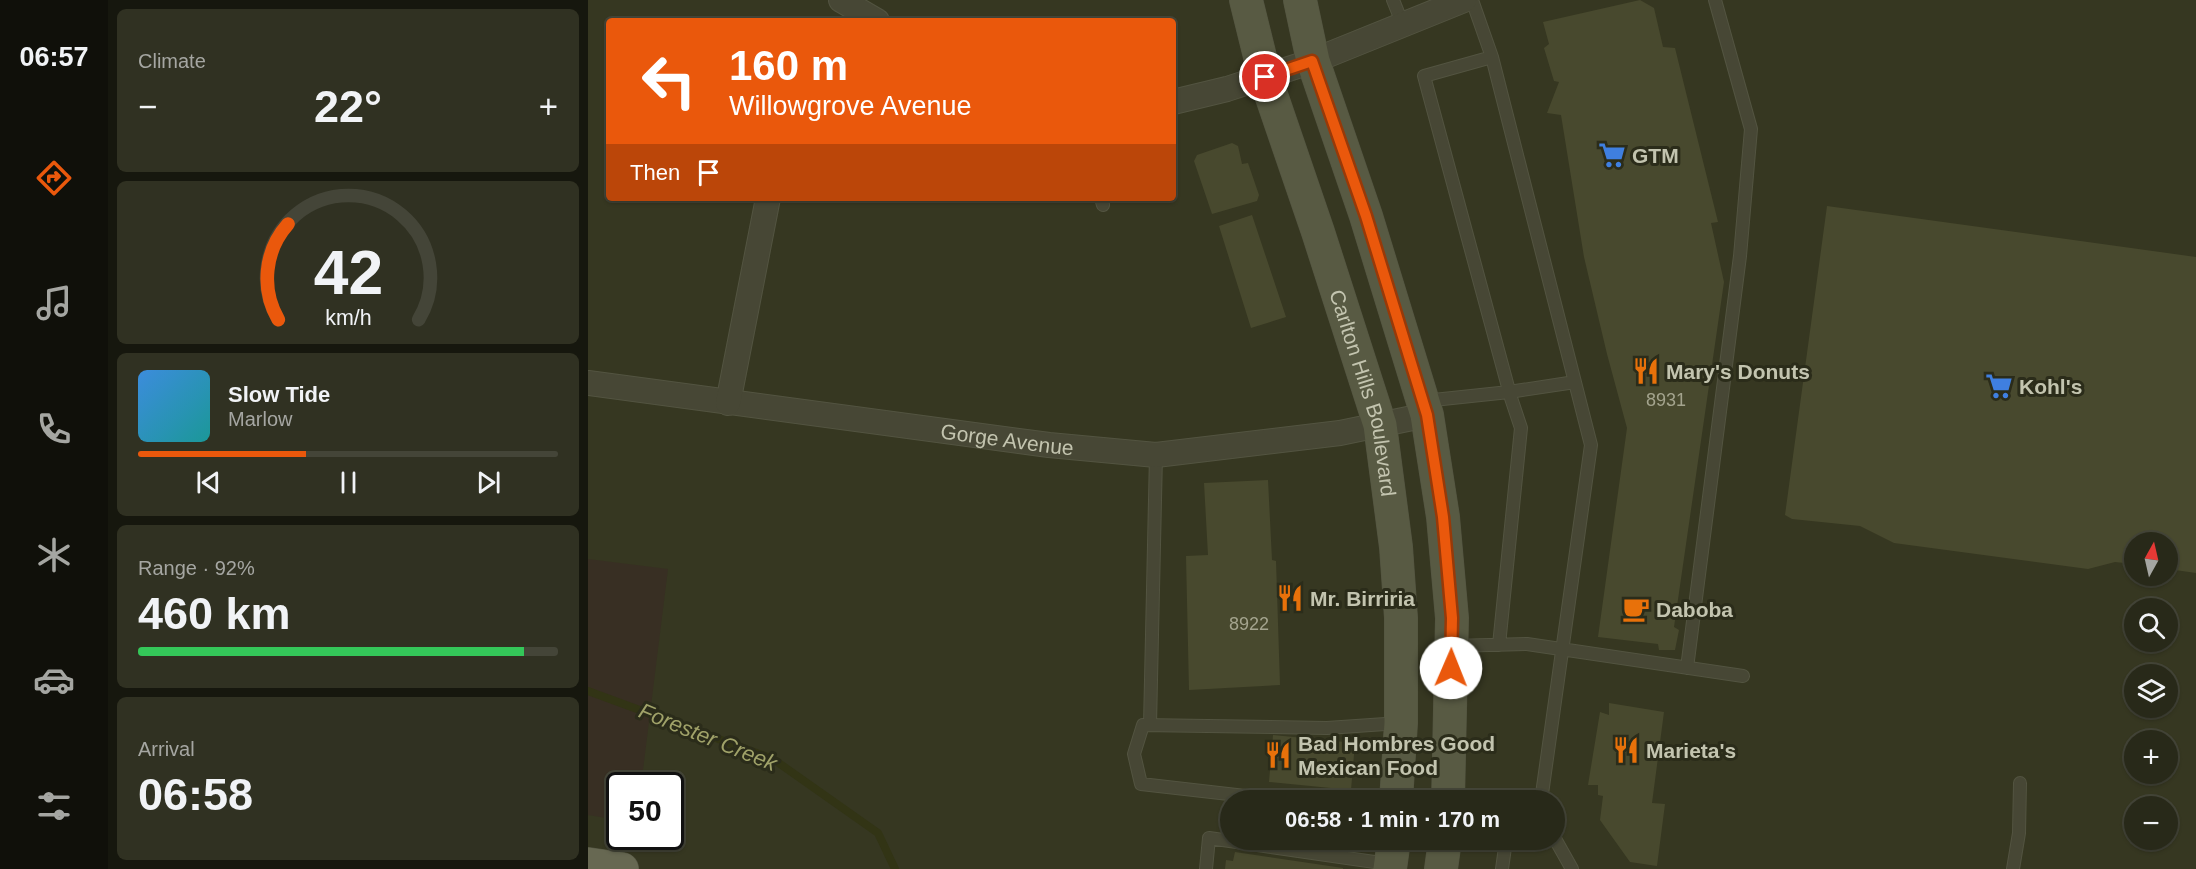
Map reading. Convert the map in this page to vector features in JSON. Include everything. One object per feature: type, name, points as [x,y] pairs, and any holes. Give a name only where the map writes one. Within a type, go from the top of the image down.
[{"type":"main road","name":"Carlton Hills Boulevard","points":[[1246,0],[1265,77],[1380,425],[1396,547],[1401,618],[1401,723],[1397,790]]},
{"type":"main road","points":[[1300,0],[1312,61],[1366,216],[1425,408],[1443,517],[1452,618],[1451,790]]},
{"type":"main road","points":[[1441,869],[1444,850]]},
{"type":"main road","points":[[588,864],[621,869]]},
{"type":"street","points":[[1176,101],[1227,89],[1312,61],[1464,0]]},
{"type":"street","points":[[728,403],[767,201]]},
{"type":"street","name":"Gorge Avenue","points":[[588,383],[1049,445],[1156,455],[1315,436],[1380,425],[1425,408]]},
{"type":"lane","points":[[1393,0],[1403,25]]},
{"type":"lane","points":[[1472,0],[1491,57],[1589,434],[1592,455],[1543,790]]},
{"type":"lane","points":[[1687,668],[1740,256],[1751,129],[1715,0]]},
{"type":"lane","points":[[1491,57],[1424,76],[1509,392],[1521,428],[1499,645]]},
{"type":"lane","points":[[1425,408],[1575,382]]},
{"type":"lane","points":[[1150,725],[1156,455]]},
{"type":"lane","points":[[1451,646],[1527,644],[1743,676]]},
{"type":"lane","points":[[1220,793],[1141,784],[1134,754],[1143,725],[1327,728],[1401,723]]},
{"type":"lane","points":[[2013,869],[2019,833],[2020,783]]},
{"type":"lane","points":[[1206,869],[1209,838],[1391,858]]},
{"type":"lane","points":[[1502,869],[1505,850]]},
{"type":"lane","points":[[1561,850],[1572,869]]},
{"type":"shaded area","points":[[588,559],[668,569],[643,772],[606,772],[606,818],[588,815]]},
{"type":"building","points":[[1640,0],[1654,8],[1663,47],[1675,48],[1718,222],[1711,223],[1724,282],[1674,627],[1679,630],[1675,650],[1659,650],[1658,644],[1598,637],[1627,428],[1584,257],[1561,115],[1547,113],[1559,82],[1554,81],[1544,48],[1549,44],[1543,22]]},
{"type":"building","points":[[1232,143],[1238,146],[1242,164],[1248,163],[1259,195],[1257,201],[1212,214],[1194,161],[1197,155]]},
{"type":"building","name":"Kohl's","points":[[1827,206],[2196,257],[2196,573],[2178,570],[2178,532],[2124,532],[2124,563],[2115,562],[2088,569],[1894,543],[1860,526],[1792,519],[1785,515]]},
{"type":"building","points":[[1252,215],[1286,317],[1251,328],[1219,226]]},
{"type":"building","points":[[1268,480],[1272,560],[1276,561],[1280,685],[1189,690],[1186,556],[1208,555],[1204,483]]},
{"type":"building","name":"Marieta's","points":[[1609,703],[1664,712],[1652,803],[1665,804],[1657,866],[1630,862],[1600,820],[1603,796],[1598,795],[1598,785],[1588,785],[1600,712],[1609,715]]},
{"type":"building","points":[[1273,735],[1355,743],[1351,790],[1269,782]]},
{"type":"building","points":[[1235,852],[1343,869],[1225,869],[1226,860],[1233,861]]},
{"type":"waterway","name":"Forester Creek","points":[[588,691],[773,759],[878,833],[895,869]]},
{"type":"place","name":"GTM","points":[[1612,155]]},
{"type":"place","name":"Mary's Donuts","points":[[1646,371]]},
{"type":"place","name":"Kohl's","points":[[1999,386]]},
{"type":"place","name":"Mr. Birriria","points":[[1290,598]]},
{"type":"place","name":"Daboba","points":[[1636,609]]},
{"type":"place","name":"Marieta's","points":[[1626,750]]},
{"type":"place","name":"Bad Hombres Good Mexican Food","points":[[1278,755]]},
{"type":"route","points":[[1265,77],[1312,61],[1366,216],[1427,415],[1443,517],[1452,618],[1451,668]]}]
